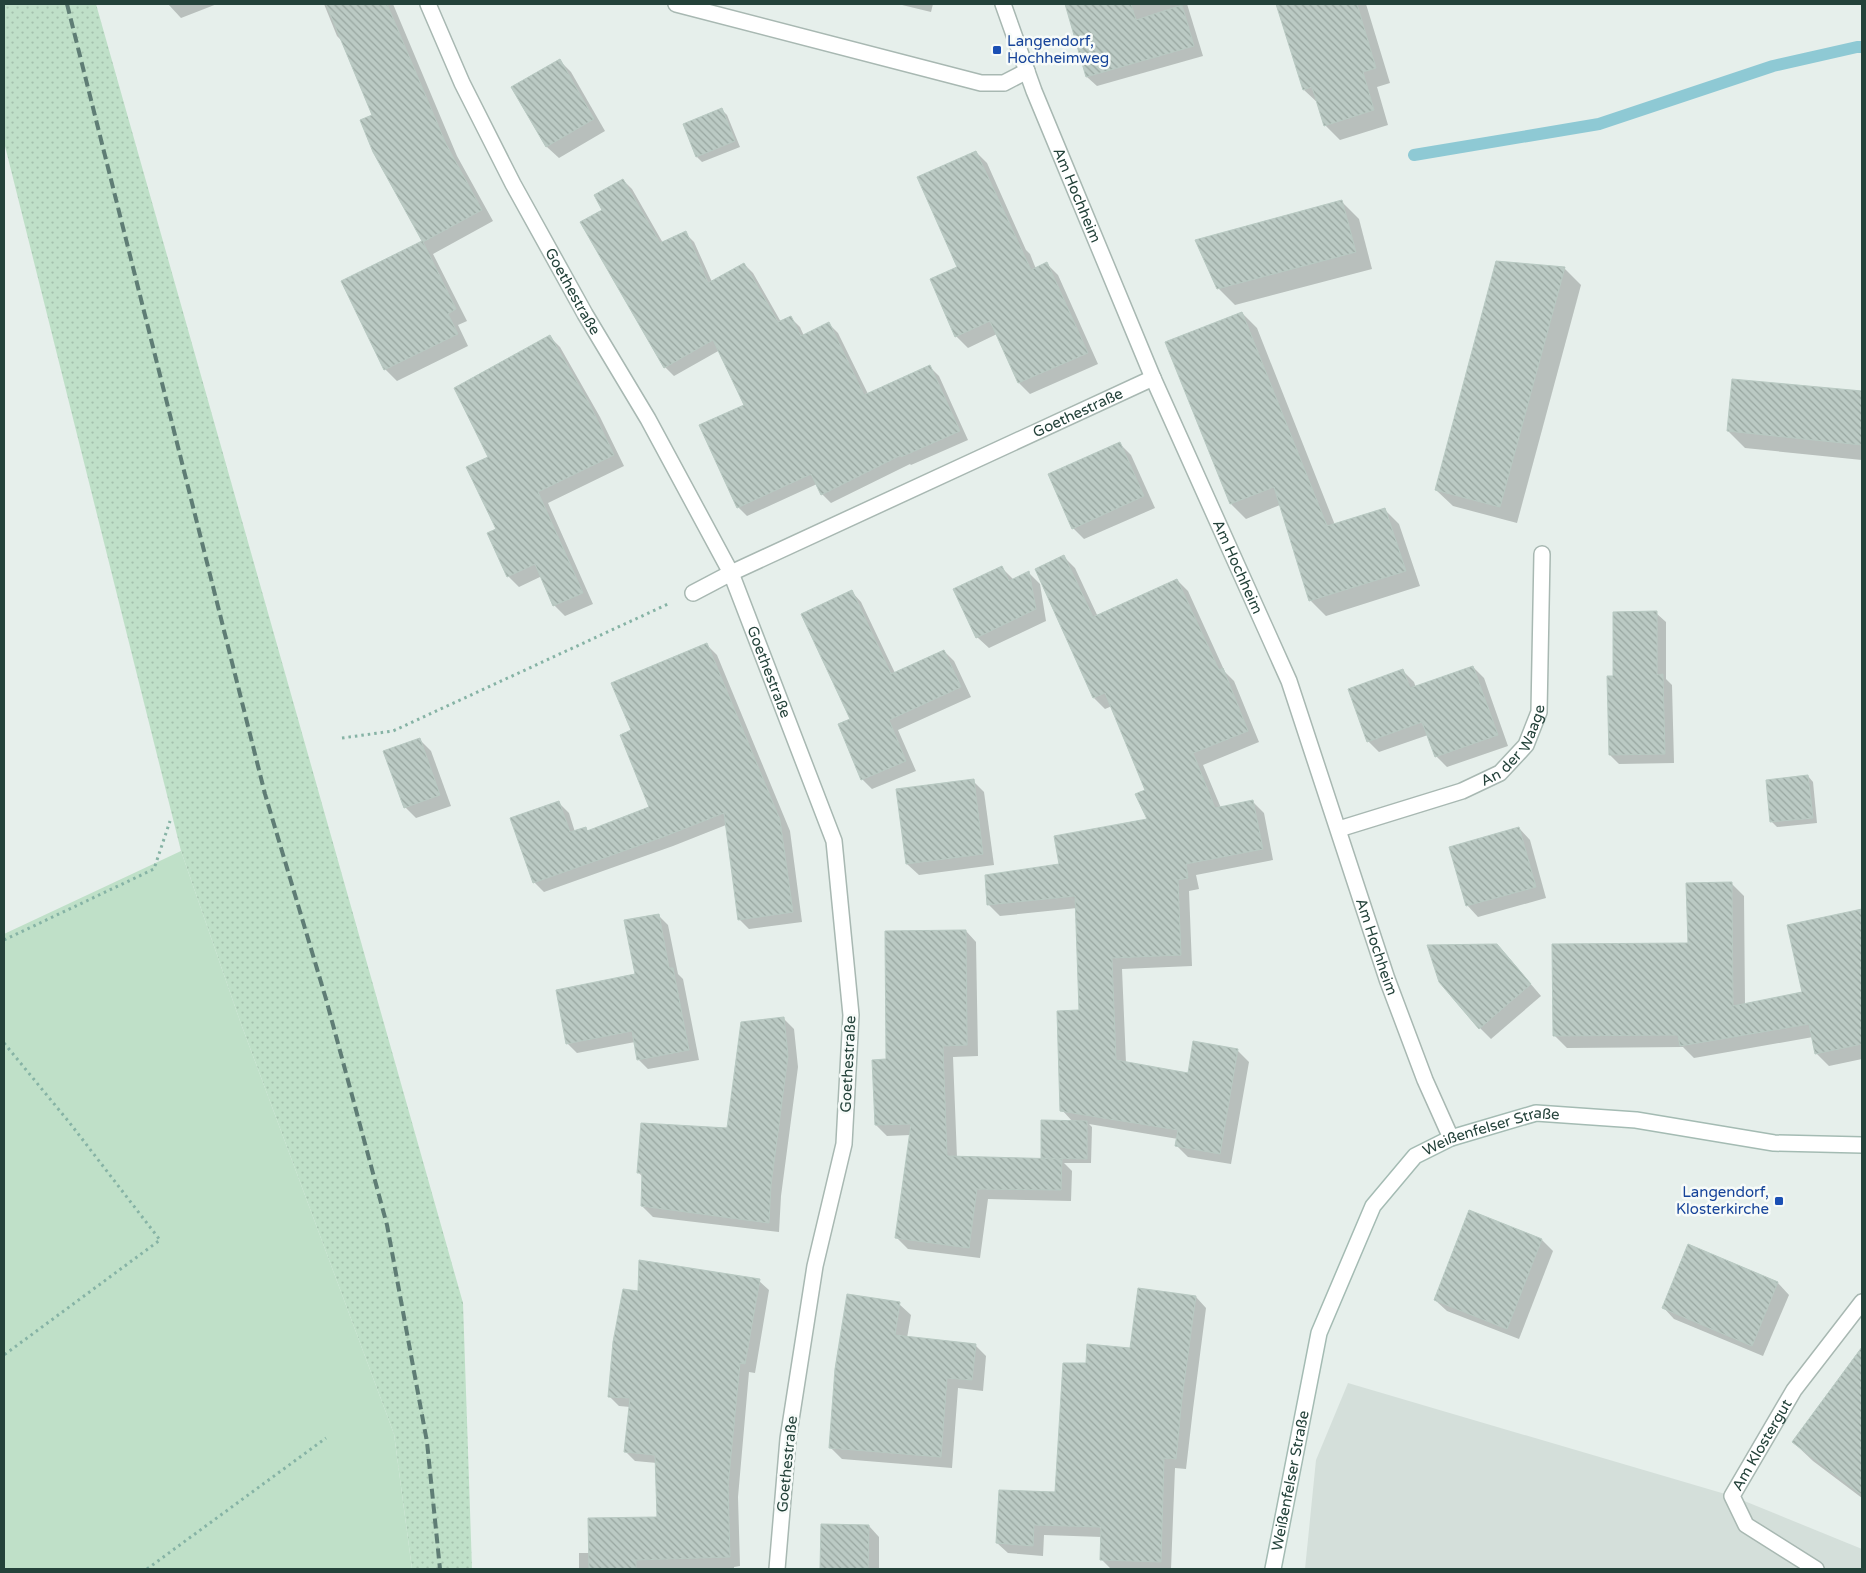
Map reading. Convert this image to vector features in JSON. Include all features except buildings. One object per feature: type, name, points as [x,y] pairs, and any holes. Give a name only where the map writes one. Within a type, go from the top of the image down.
[{"type":"street","name":"Goethestraße","points":[[428,4],[462,84],[513,184],[585,314],[648,419],[731,574],[834,841],[851,1015],[844,1144],[815,1266],[788,1439],[778,1569]]},
{"type":"street","points":[[676,4],[982,83],[1004,84],[1027,71]]},
{"type":"street","name":"Am Hochheim","points":[[1003,4],[1027,71],[1152,378],[1289,681],[1387,979],[1425,1080],[1452,1138]]},
{"type":"street","name":"Goethestraße","points":[[693,593],[1152,378]]},
{"type":"street","name":"An der Waage","points":[[1339,829],[1462,791],[1500,773],[1526,745],[1540,712],[1542,554]]},
{"type":"street","name":"Weißenfelser Straße","points":[[1274,1569],[1320,1332],[1373,1206],[1415,1156],[1452,1138],[1536,1113],[1636,1120],[1774,1143],[1862,1146]]},
{"type":"street","name":"Am Klostergut","points":[[1816,1569],[1746,1525],[1732,1496],[1794,1390],[1862,1302]]},
{"type":"path","points":[[342,738],[392,731],[693,593]]},
{"type":"path","points":[[4,940],[154,869],[170,821]]},
{"type":"path","points":[[4,1043],[69,1122],[160,1240],[4,1355]]},
{"type":"path","points":[[147,1569],[326,1438]]},
{"type":"shaded area","points":[[1348,1383],[1732,1496],[1862,1549],[1862,1569],[1305,1569],[1316,1460]]},
{"type":"green space","points":[[4,4],[96,4],[463,1303],[472,1569],[412,1569],[394,1434],[240,1021],[181,851],[4,142]]},
{"type":"green space","points":[[181,851],[240,1021],[394,1434],[412,1569],[4,1569],[4,934]]},
{"type":"waterway","points":[[1414,155],[1599,124],[1773,66],[1862,47]]},
{"type":"railway","points":[[67,4],[265,794],[326,999],[387,1225],[427,1442],[440,1569]]},
{"type":"place","name":"Langendorf, Hochheimweg","points":[[997,50]]},
{"type":"place","name":"Langendorf, Klosterkirche","points":[[1779,1201]]}]
